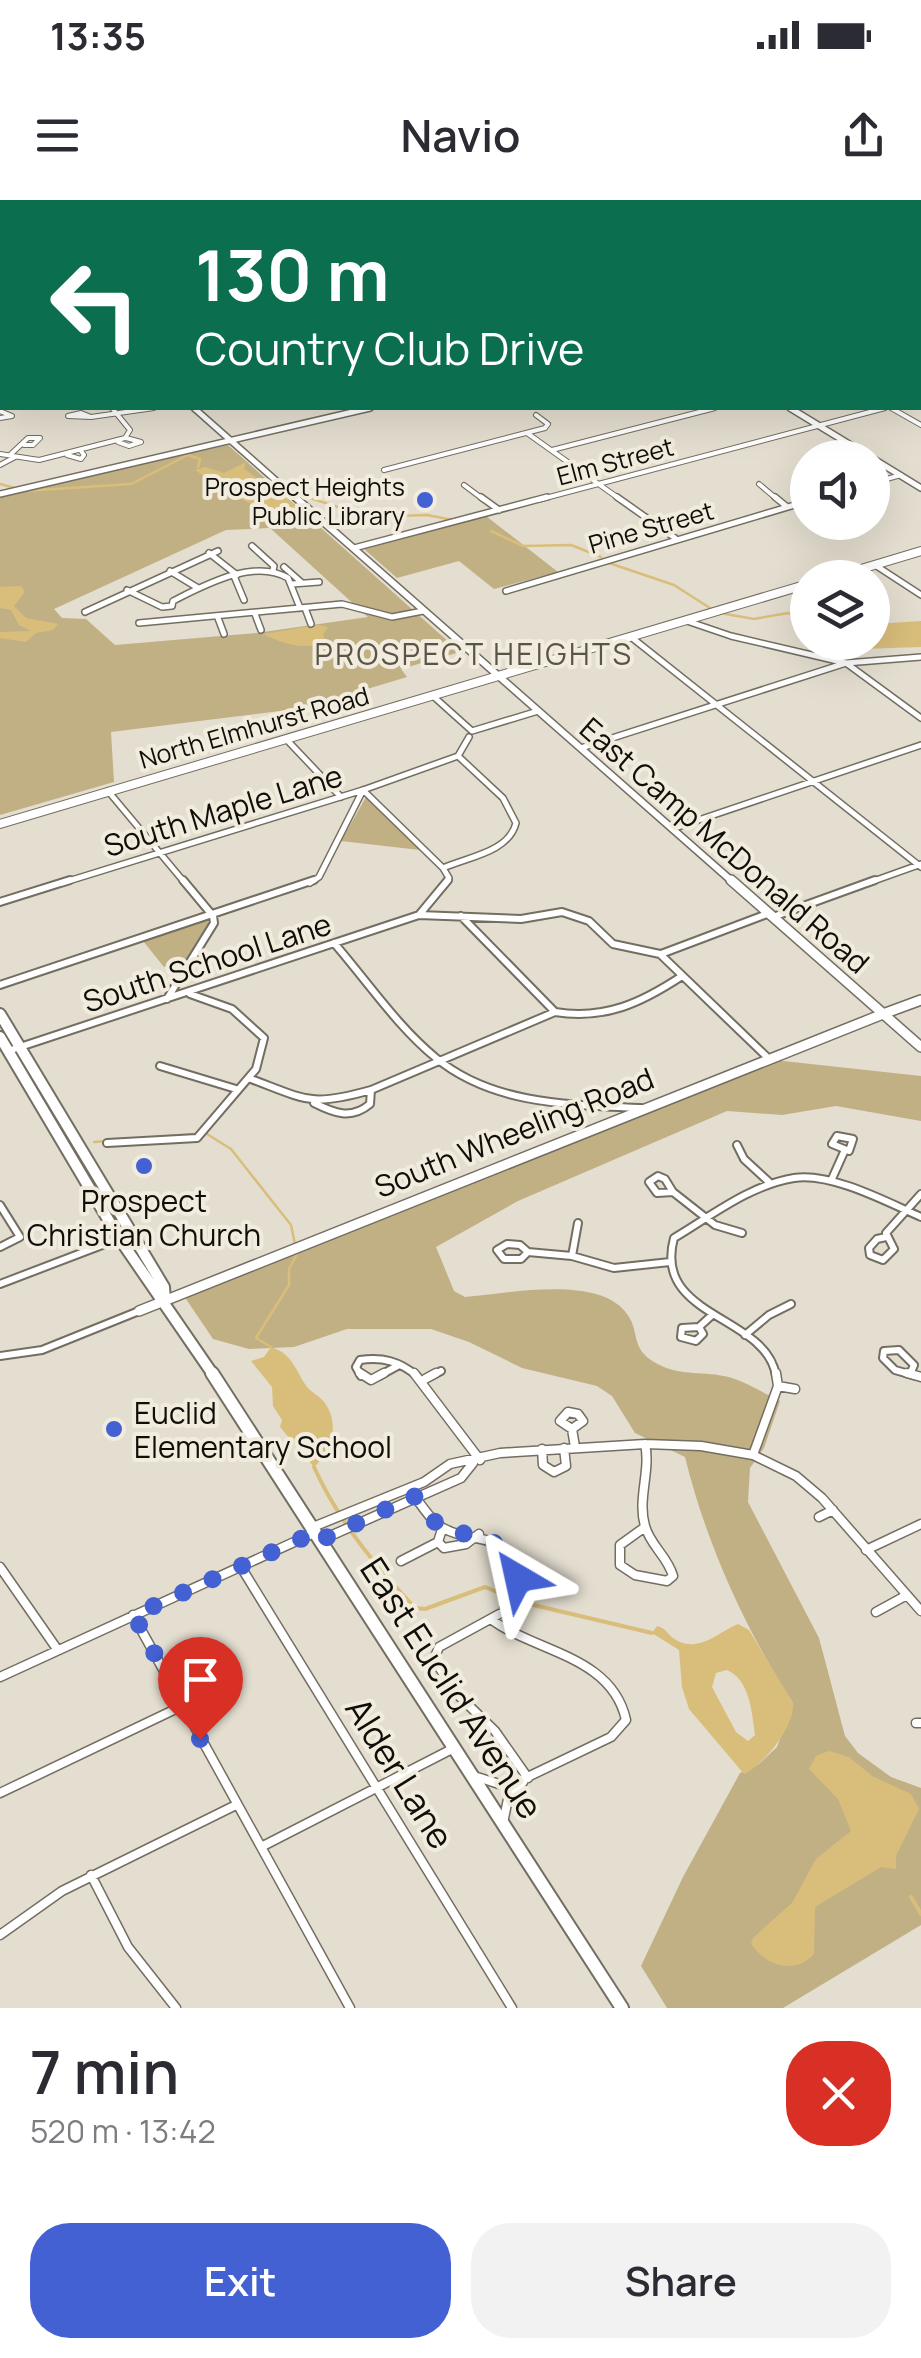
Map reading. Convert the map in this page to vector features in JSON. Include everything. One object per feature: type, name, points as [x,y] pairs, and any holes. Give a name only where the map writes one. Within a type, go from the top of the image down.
[{"type":"main road","points":[[196,410],[424,611]]},
{"type":"main road","points":[[0,494],[360,410]]},
{"type":"main road","points":[[793,410],[843,440]]},
{"type":"main road","points":[[890,469],[921,488]]},
{"type":"main road","points":[[890,560],[921,551]]},
{"type":"main road","name":"North Elmhurst Road","points":[[0,824],[790,589]]},
{"type":"main road","name":"East Camp McDonald Road","points":[[424,611],[921,1047]]},
{"type":"main road","name":"South Wheeling Road","points":[[139,1310],[921,1000]]},
{"type":"main road","name":"East Euclid Avenue","points":[[0,1014],[14,1048],[119,1238],[153,1290],[165,1300],[622,2008]]},
{"type":"main road","name":"East Euclid Avenue","points":[[0,1037],[14,1048],[164,1287],[165,1300]]},
{"type":"street","points":[[91,417],[111,410]]},
{"type":"street","points":[[5,455],[39,460],[66,454],[81,459],[81,451],[125,438],[130,430],[128,423],[115,410]]},
{"type":"street","points":[[341,410],[345,413]]},
{"type":"street","points":[[551,450],[708,410]]},
{"type":"street","name":"Elm Street","points":[[354,548],[880,410]]},
{"type":"street","points":[[892,410],[921,425]]},
{"type":"street","points":[[0,411],[12,416],[0,418]]},
{"type":"street","points":[[384,470],[548,424],[536,415]]},
{"type":"street","points":[[527,433],[676,538]]},
{"type":"street","points":[[117,442],[130,446],[142,442],[125,438]]},
{"type":"street","points":[[0,465],[5,455],[24,446]]},
{"type":"street","points":[[890,479],[901,476]]},
{"type":"street","points":[[759,484],[786,506]]},
{"type":"street","points":[[464,485],[499,510]]},
{"type":"street","name":"Pine Street","points":[[506,591],[790,505]]},
{"type":"street","points":[[252,546],[274,566],[273,570]]},
{"type":"street","points":[[84,612],[218,551]]},
{"type":"street","points":[[209,553],[236,576],[244,600]]},
{"type":"street","points":[[284,566],[302,582]]},
{"type":"street","points":[[170,570],[199,589]]},
{"type":"street","points":[[172,606],[173,601],[199,589],[236,576],[273,570],[284,574],[292,584],[311,624]]},
{"type":"street","points":[[890,575],[921,595]]},
{"type":"street","points":[[292,584],[319,582]]},
{"type":"street","points":[[128,590],[162,606],[172,606],[184,619]]},
{"type":"street","points":[[138,623],[348,604],[392,617],[424,611]]},
{"type":"street","points":[[255,614],[261,630]]},
{"type":"street","points":[[218,618],[224,634]]},
{"type":"street","points":[[686,620],[731,636],[846,663],[921,718]]},
{"type":"street","points":[[631,637],[920,865]]},
{"type":"street","points":[[581,748],[846,663],[921,657]]},
{"type":"street","points":[[433,696],[470,734]]},
{"type":"street","points":[[443,868],[503,843],[516,832],[518,821],[512,808],[458,756],[470,734],[538,711]]},
{"type":"street","points":[[286,738],[341,797]]},
{"type":"street","points":[[672,828],[921,745]]},
{"type":"street","name":"South Maple Lane","points":[[0,902],[341,797],[458,756]]},
{"type":"street","points":[[1,985],[303,888],[319,877],[362,790],[443,868],[448,878],[442,893],[419,915]]},
{"type":"street","points":[[108,791],[212,916],[214,924],[167,999]]},
{"type":"street","points":[[419,915],[521,920],[562,912],[577,914],[613,944],[660,954],[920,865]]},
{"type":"street","name":"South School Lane","points":[[14,1048],[419,915]]},
{"type":"street","points":[[460,915],[559,1013]]},
{"type":"street","points":[[334,943],[437,1059],[478,1084],[522,1097],[583,1106],[644,1108]]},
{"type":"street","points":[[660,954],[768,1058]]},
{"type":"street","points":[[313,1102],[371,1090],[437,1059],[559,1013],[611,1014],[639,1005],[682,976]]},
{"type":"street","points":[[107,1144],[197,1138],[236,1089],[251,1080],[264,1054],[264,1038],[250,1021],[232,1009],[189,993]]},
{"type":"street","points":[[160,1066],[236,1089]]},
{"type":"street","points":[[251,1080],[347,1116],[362,1112],[370,1104],[371,1090]]},
{"type":"street","points":[[737,1146],[769,1182]]},
{"type":"street","points":[[831,1181],[844,1152]]},
{"type":"street","points":[[753,1455],[778,1386],[772,1358],[684,1294],[670,1262],[668,1250],[674,1238],[769,1182],[797,1177],[831,1181],[921,1217]]},
{"type":"street","points":[[674,1192],[704,1217],[724,1229],[742,1233]]},
{"type":"street","points":[[886,1237],[921,1194]]},
{"type":"street","points":[[0,1205],[20,1237],[0,1247]]},
{"type":"street","points":[[572,1256],[578,1223]]},
{"type":"street","points":[[0,1284],[119,1238]]},
{"type":"street","points":[[528,1252],[572,1256],[614,1268],[670,1262]]},
{"type":"street","points":[[744,1335],[768,1315],[791,1304]]},
{"type":"street","points":[[0,1356],[42,1350],[139,1310]]},
{"type":"street","points":[[699,1327],[711,1316]]},
{"type":"street","points":[[400,1365],[371,1380],[356,1367],[360,1360],[369,1358],[400,1365],[425,1379],[477,1461]]},
{"type":"street","points":[[425,1379],[441,1371]]},
{"type":"street","points":[[911,1372],[921,1377]]},
{"type":"street","points":[[778,1386],[795,1389]]},
{"type":"street","points":[[572,1429],[575,1447]]},
{"type":"street","points":[[317,1533],[334,1518],[431,1478],[450,1464],[514,1451],[646,1444],[701,1446],[753,1455],[796,1476],[833,1510],[921,1611]]},
{"type":"street","points":[[644,1527],[620,1546],[620,1564],[635,1576],[667,1580],[672,1576],[671,1566],[644,1527],[649,1466],[646,1444]]},
{"type":"street","points":[[542,1449],[544,1466],[554,1472],[566,1466],[564,1448]]},
{"type":"street","points":[[0,1676],[317,1533],[344,1529],[413,1494],[460,1478],[477,1461]]},
{"type":"street","points":[[413,1494],[442,1529],[479,1534],[511,1560],[518,1578],[512,1597],[492,1620],[438,1647],[434,1659],[454,1692],[495,1732],[528,1778]]},
{"type":"street","points":[[818,1517],[833,1510]]},
{"type":"street","points":[[866,1550],[921,1524]]},
{"type":"street","points":[[438,1542],[442,1529]]},
{"type":"street","points":[[401,1561],[438,1542],[453,1547],[466,1544],[479,1534]]},
{"type":"street","points":[[0,1567],[57,1648]]},
{"type":"street","name":"Alder Lane","points":[[241,1567],[512,2008]]},
{"type":"street","points":[[876,1612],[907,1595]]},
{"type":"street","points":[[134,1615],[350,2008]]},
{"type":"street","points":[[492,1620],[511,1634],[551,1646],[588,1665],[626,1714],[626,1724],[618,1733],[528,1778],[512,1791],[503,1824]]},
{"type":"street","points":[[0,1793],[182,1706]]},
{"type":"street","points":[[261,1847],[454,1748]]},
{"type":"street","points":[[472,1776],[499,1784],[528,1778]]},
{"type":"street","points":[[0,1935],[48,1899],[236,1805]]},
{"type":"street","points":[[92,1875],[128,1947],[176,2008]]},
{"type":"shaded area","points":[[228,445],[460,652],[401,669],[407,677],[304,708],[111,732],[114,782],[0,815],[0,496]],"holes":[[[270,528],[368,617],[256,633],[115,645],[86,619],[62,618],[54,609],[226,530]]]},
{"type":"shaded area","points":[[246,462],[244,469],[293,503],[299,513],[257,506],[195,470],[205,467],[224,473]]},
{"type":"shaded area","points":[[486,516],[558,572],[494,589],[459,561],[397,578],[364,549]]},
{"type":"shaded area","points":[[21,586],[25,592],[14,606],[26,618],[58,624],[26,642],[0,638],[0,632],[31,631],[19,625],[11,610],[0,608],[0,587]]},
{"type":"shaded area","points":[[921,621],[921,647],[890,648],[890,623]]},
{"type":"shaded area","points":[[318,625],[328,627],[323,634],[325,641],[310,646],[286,643],[263,634]]},
{"type":"shaded area","points":[[366,797],[370,799],[420,850],[341,841]]},
{"type":"shaded area","points":[[205,920],[211,923],[187,959],[164,967],[143,941]]},
{"type":"shaded area","points":[[774,1060],[921,1076],[921,1121],[836,1106],[782,1115],[727,1111],[518,1201],[436,1247],[454,1291],[465,1297],[551,1289],[596,1294],[614,1302],[627,1314],[640,1348],[652,1361],[672,1370],[732,1378],[780,1401],[764,1448],[750,1468],[748,1502],[819,1638],[845,1736],[858,1753],[891,1777],[921,1788],[921,1925],[783,2008],[667,2008],[641,1966],[683,1877],[740,1773],[759,1764],[777,1747],[793,1703],[729,1585],[685,1457],[635,1433],[612,1396],[597,1386],[522,1368],[469,1342],[431,1329],[347,1329],[294,1347],[249,1349],[213,1339],[184,1296]]},
{"type":"shaded area","points":[[271,1347],[289,1358],[307,1387],[330,1411],[332,1437],[314,1467],[280,1427],[282,1420],[273,1406],[272,1387],[251,1361],[264,1357]]},
{"type":"shaded area","points":[[738,1624],[749,1630],[793,1703],[789,1723],[777,1744],[744,1774],[689,1709],[682,1687],[679,1650],[652,1633],[657,1626],[676,1640],[693,1644]],"holes":[[[727,1670],[735,1675],[751,1707],[755,1735],[748,1741],[736,1732],[712,1687],[716,1673]]]},
{"type":"shaded area","points":[[829,1751],[849,1757],[872,1776],[911,1794],[919,1809],[896,1856],[896,1869],[881,1867],[815,1907],[814,1954],[798,1964],[781,1965],[757,1951],[751,1943],[754,1937],[792,1903],[816,1859],[851,1831],[838,1799],[809,1769],[816,1756]]},
{"type":"waterway","points":[[24,491],[131,484],[188,455],[200,459],[198,467]]},
{"type":"waterway","points":[[0,484],[18,489]]},
{"type":"waterway","points":[[310,498],[369,517],[427,515],[453,520]]},
{"type":"waterway","points":[[491,531],[523,546],[571,545],[601,557]]},
{"type":"waterway","points":[[606,562],[674,585],[710,608]]},
{"type":"waterway","points":[[720,613],[754,619],[790,614]]},
{"type":"waterway","points":[[155,1137],[195,1134]]},
{"type":"waterway","points":[[207,1134],[231,1149],[291,1225],[297,1254],[289,1269],[289,1285],[256,1338],[271,1347]]},
{"type":"waterway","points":[[94,1142],[107,1141]]},
{"type":"waterway","points":[[314,1467],[358,1542],[415,1608],[425,1609],[485,1587],[525,1603],[652,1633]]},
{"type":"waterway","points":[[911,1897],[921,1914]]},
{"type":"place","name":"Prospect Heights Public Library","points":[[425,500]]},
{"type":"place","name":"Prospect Christian Church","points":[[144,1166]]},
{"type":"place","name":"Euclid Elementary School","points":[[114,1429]]},
{"type":"district","name":"PROSPECT HEIGHTS","points":[[474,653]]},
{"type":"route","points":[[200,1739],[134,1615],[316,1532],[321,1540],[414,1496],[440,1528],[491,1540],[511,1560],[518,1578]]}]
